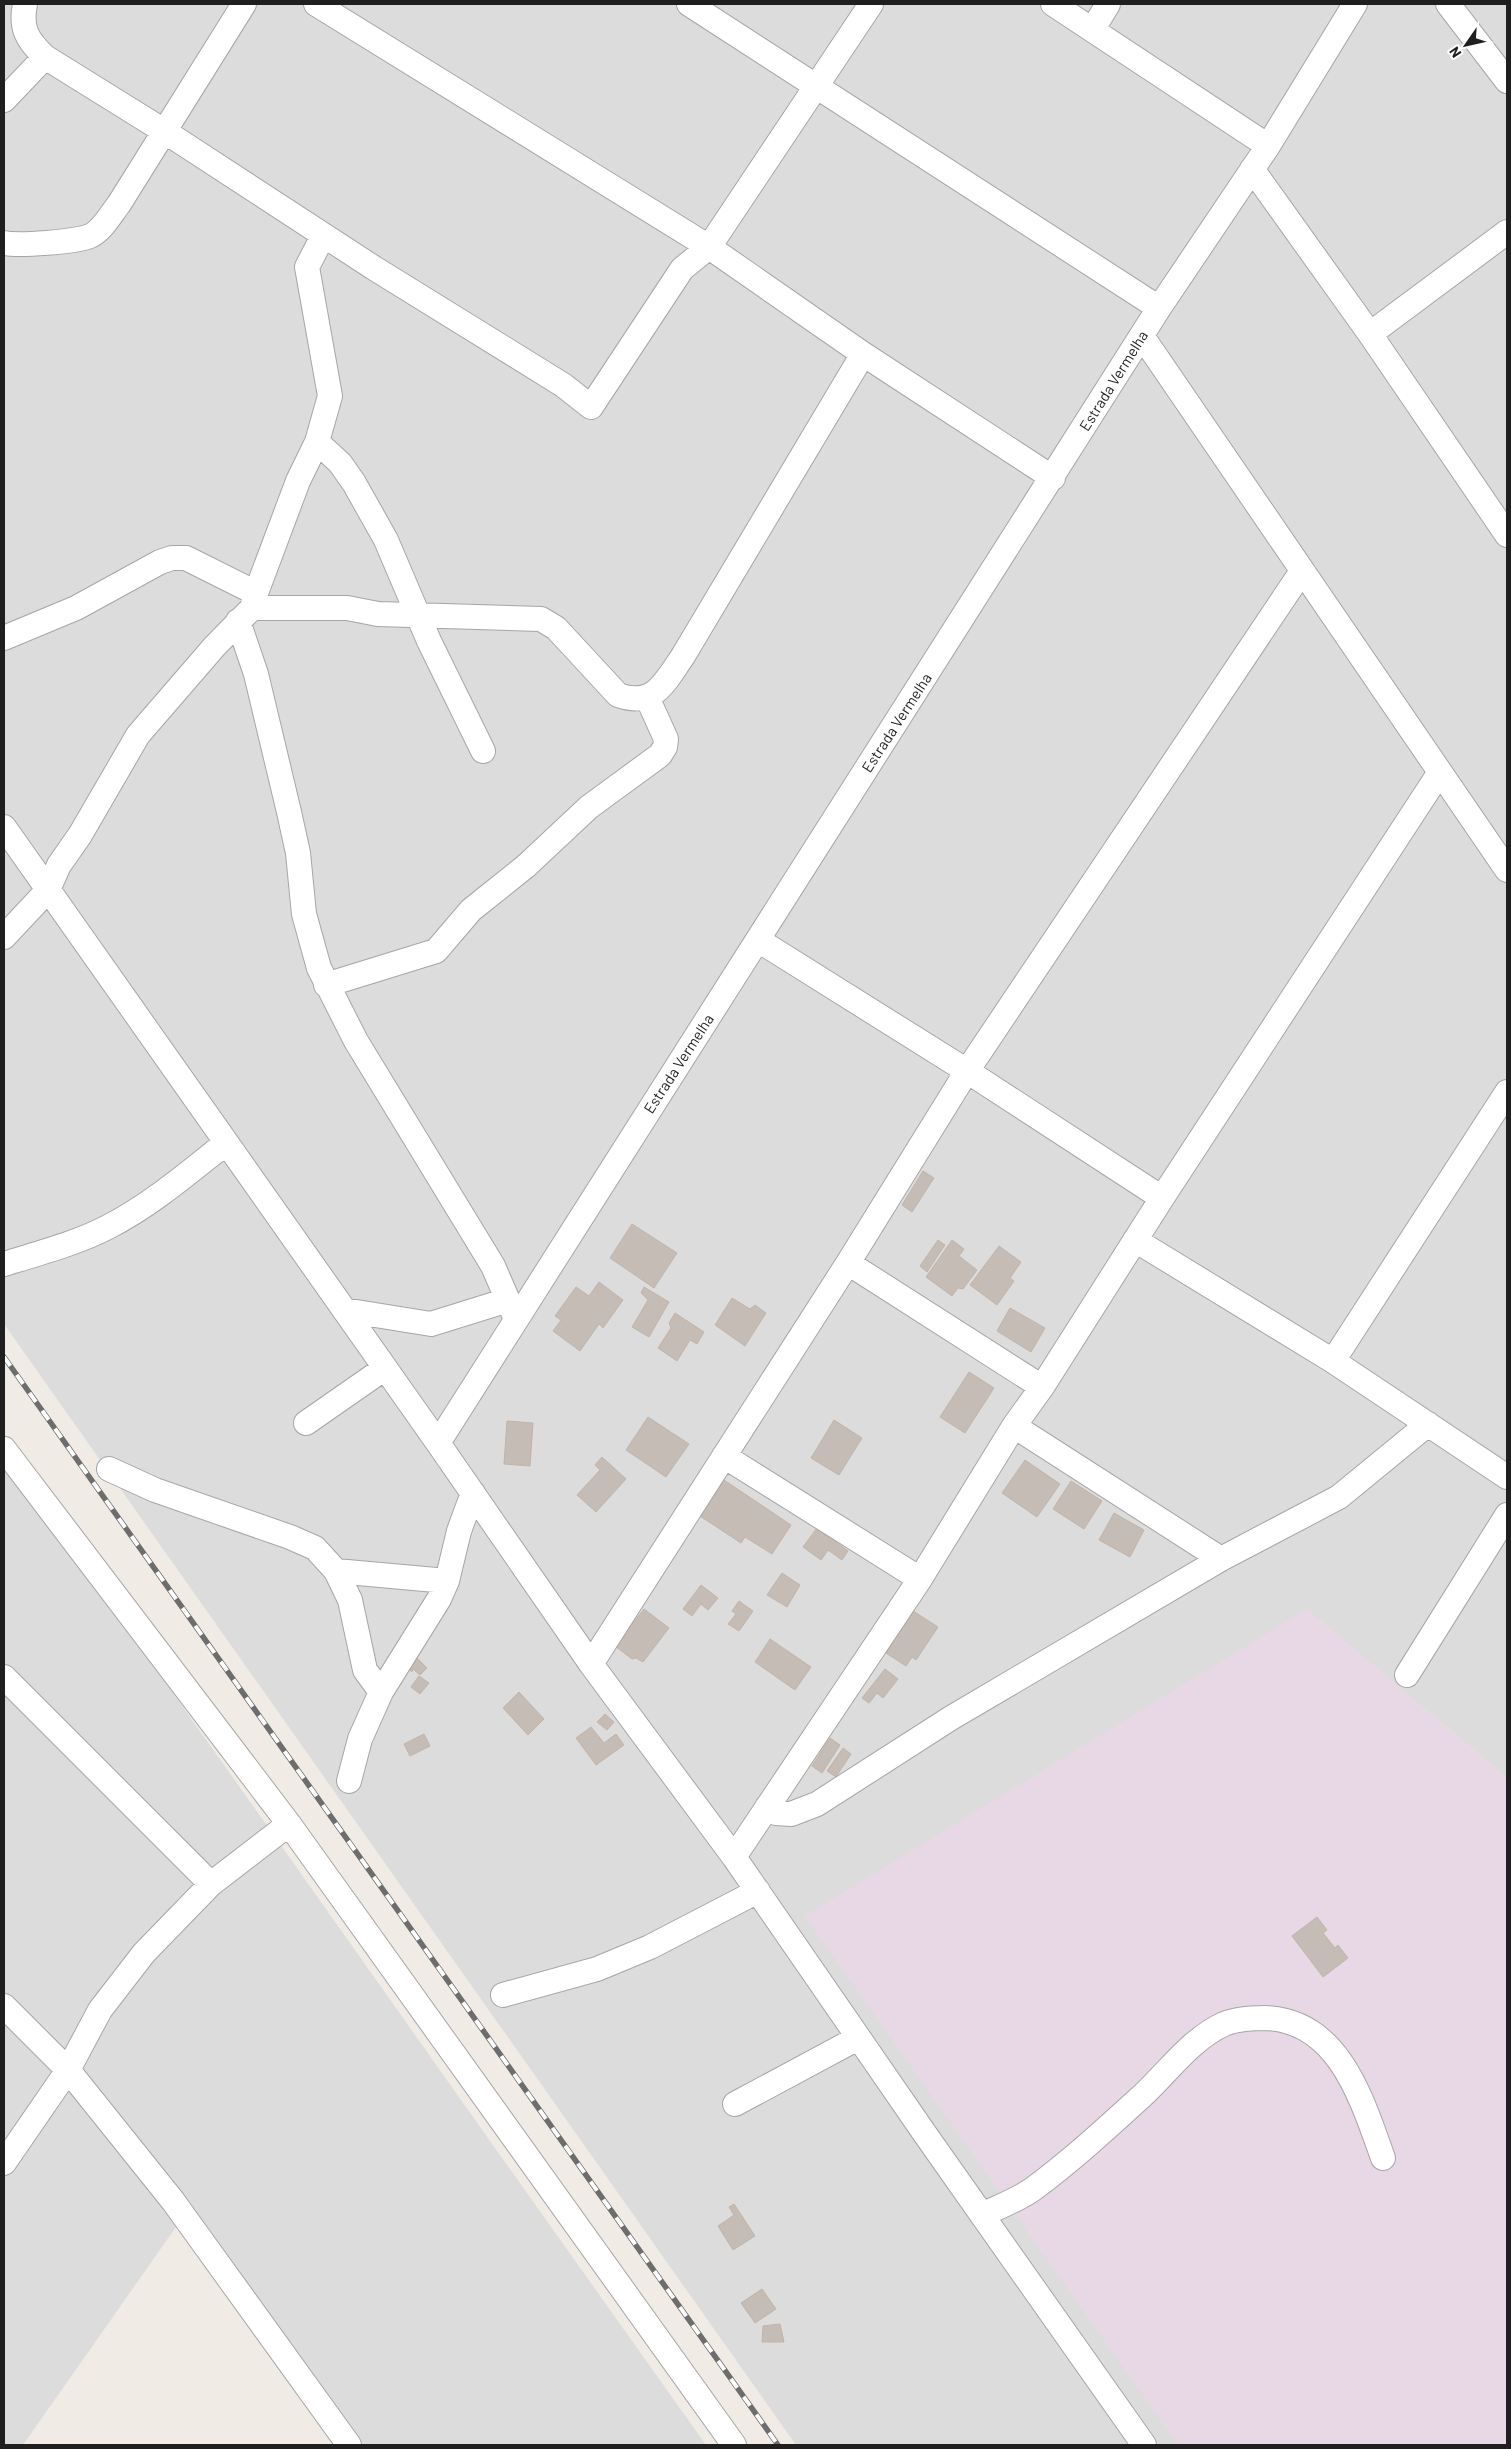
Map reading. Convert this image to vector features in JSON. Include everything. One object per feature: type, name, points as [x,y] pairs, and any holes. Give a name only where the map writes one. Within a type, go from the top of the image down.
[{"type":"street","points":[[25,4],[22,19],[29,40],[45,57],[164,131],[323,236],[563,385],[591,407],[682,269],[709,247],[871,4]]},
{"type":"street","points":[[4,243],[38,243],[77,238],[90,236],[99,230],[119,204],[244,4]]},
{"type":"street","points":[[316,4],[709,247],[863,354],[1053,478]]},
{"type":"street","points":[[689,4],[1159,308]]},
{"type":"street","points":[[1053,4],[1268,146]]},
{"type":"street","points":[[1093,29],[1108,4]]},
{"type":"street","name":"Estrada Vermelha","points":[[438,1443],[512,1310],[758,940],[1053,478],[1159,308],[1268,146],[1355,4]]},
{"type":"street","points":[[1448,4],[1507,81]]},
{"type":"street","points":[[4,100],[45,57]]},
{"type":"street","points":[[1252,169],[1370,334],[1506,530]]},
{"type":"street","points":[[1370,334],[1507,232]]},
{"type":"street","points":[[4,937],[48,890],[59,865],[80,835],[138,735],[249,607],[298,481],[317,442],[330,396],[307,267],[323,236]]},
{"type":"street","points":[[1142,336],[1507,870]]},
{"type":"street","points":[[4,638],[76,608],[160,562],[172,558],[186,558],[249,607],[347,608],[378,614],[514,617],[541,620],[556,628],[618,694],[629,698],[647,697],[657,692],[683,656],[863,354]]},
{"type":"street","points":[[317,442],[340,463],[354,483],[386,540],[428,641],[483,751]]},
{"type":"street","points":[[591,1664],[848,1263],[967,1071],[1302,571]]},
{"type":"street","points":[[249,607],[256,674],[298,854],[304,914],[326,985],[401,1117],[493,1266],[512,1310],[431,1324],[344,1310]]},
{"type":"street","points":[[326,985],[436,950],[471,910],[526,866],[589,807],[660,755],[665,747],[666,740],[647,697]]},
{"type":"street","points":[[734,1857],[920,1579],[1014,1426],[1042,1387],[1162,1198],[1440,772]]},
{"type":"street","points":[[4,827],[438,1443],[591,1664],[758,1890],[858,2038],[1144,2445]]},
{"type":"street","points":[[758,940],[967,1071],[1162,1198]]},
{"type":"street","points":[[1333,1361],[1507,1092]]},
{"type":"street","points":[[4,1264],[58,1247],[107,1228],[153,1201],[226,1143]]},
{"type":"street","points":[[1135,1240],[1333,1361],[1507,1477]]},
{"type":"street","points":[[848,1263],[1042,1387]]},
{"type":"street","points":[[306,1423],[385,1368]]},
{"type":"street","points":[[767,1807],[776,1813],[791,1814],[817,1804],[951,1718],[1221,1559],[1339,1497],[1428,1424]]},
{"type":"street","points":[[1014,1426],[1221,1559]]},
{"type":"street","points":[[4,1449],[289,1824],[734,2445]]},
{"type":"street","points":[[724,1456],[920,1579]]},
{"type":"street","points":[[109,1469],[155,1490],[290,1537],[315,1548],[336,1571],[350,1600],[365,1670],[381,1692]]},
{"type":"street","points":[[349,1781],[360,1739],[381,1692],[439,1599],[447,1581],[460,1531],[473,1493]]},
{"type":"street","points":[[1407,1674],[1507,1515]]},
{"type":"street","points":[[336,1571],[447,1581]]},
{"type":"street","points":[[4,1677],[211,1884]]},
{"type":"street","points":[[4,2163],[68,2070],[100,2010],[144,1953],[211,1884],[289,1824]]},
{"type":"street","points":[[503,1995],[597,1968],[650,1947],[758,1890]]},
{"type":"street","points":[[4,2006],[68,2070],[172,2201],[349,2445]]},
{"type":"street","points":[[982,2215],[1031,2191],[1136,2101],[1205,2036],[1225,2024],[1254,2018],[1283,2018],[1316,2033],[1345,2067],[1362,2101],[1383,2158]]},
{"type":"street","points":[[735,2104],[858,2038]]},
{"type":"shaded area","points":[[4,4],[1507,4],[1507,1778],[1306,1609],[1178,2445],[796,2445],[4,1324]]},
{"type":"shaded area","points":[[4,1454],[706,2445],[353,2445],[183,2217],[23,2445],[4,2445]]},
{"type":"shaded area","points":[[1307,1609],[1507,1778],[1507,2445],[1178,2445],[805,1916]]},
{"type":"building","points":[[923,1171],[934,1178],[912,1212],[902,1205]]},
{"type":"building","points":[[632,1224],[677,1253],[654,1288],[610,1258]]},
{"type":"building","points":[[938,1240],[945,1245],[927,1272],[920,1266]]},
{"type":"building","points":[[952,1240],[964,1249],[959,1256],[977,1270],[963,1289],[958,1288],[952,1296],[926,1277]]},
{"type":"building","points":[[999,1246],[1021,1262],[1010,1278],[1014,1281],[997,1305],[970,1285]]},
{"type":"building","points":[[599,1282],[623,1300],[603,1328],[599,1324],[580,1351],[553,1331],[561,1320],[555,1316],[576,1287],[589,1296]]},
{"type":"building","points":[[644,1287],[669,1302],[649,1337],[632,1327],[648,1300],[641,1293]]},
{"type":"building","points":[[732,1298],[750,1309],[755,1305],[766,1313],[745,1346],[715,1325]]},
{"type":"building","points":[[1010,1308],[1045,1328],[1031,1352],[997,1331]]},
{"type":"building","points":[[675,1313],[704,1332],[697,1344],[690,1340],[677,1361],[658,1348],[671,1328],[669,1323]]},
{"type":"building","points":[[969,1372],[994,1388],[965,1433],[940,1417]]},
{"type":"building","points":[[648,1417],[689,1444],[666,1477],[626,1450]]},
{"type":"building","points":[[834,1420],[862,1438],[839,1475],[811,1458]]},
{"type":"building","points":[[507,1421],[533,1423],[530,1466],[504,1464]]},
{"type":"building","points":[[602,1457],[626,1479],[596,1512],[577,1495],[600,1470],[595,1465]]},
{"type":"building","points":[[1025,1460],[1060,1484],[1037,1517],[1002,1493]]},
{"type":"building","points":[[724,1480],[791,1525],[772,1554],[745,1537],[741,1543],[700,1516]]},
{"type":"building","points":[[1071,1481],[1102,1501],[1084,1529],[1053,1509]]},
{"type":"building","points":[[1114,1513],[1144,1530],[1130,1557],[1099,1540]]},
{"type":"building","points":[[817,1528],[848,1551],[842,1560],[828,1550],[821,1560],[803,1547]]},
{"type":"building","points":[[782,1573],[800,1585],[787,1607],[767,1595]]},
{"type":"building","points":[[701,1585],[718,1598],[708,1610],[701,1604],[692,1616],[683,1609]]},
{"type":"building","points":[[739,1601],[753,1611],[739,1631],[728,1624],[736,1614],[732,1611]]},
{"type":"building","points":[[644,1609],[669,1628],[643,1662],[636,1658],[632,1659],[615,1646]]},
{"type":"building","points":[[913,1611],[938,1627],[916,1660],[912,1657],[906,1666],[886,1653]]},
{"type":"building","points":[[770,1639],[811,1667],[795,1690],[755,1662]]},
{"type":"building","points":[[414,1655],[427,1668],[420,1675],[413,1669],[412,1672],[404,1664]]},
{"type":"building","points":[[885,1669],[898,1679],[883,1698],[877,1693],[869,1703],[862,1698]]},
{"type":"building","points":[[419,1676],[429,1683],[420,1694],[411,1687]]},
{"type":"building","points":[[519,1692],[544,1719],[528,1735],[503,1708]]},
{"type":"building","points":[[605,1714],[614,1722],[607,1730],[597,1722]]},
{"type":"building","points":[[591,1727],[604,1743],[616,1734],[624,1745],[596,1765],[576,1738]]},
{"type":"building","points":[[424,1734],[430,1746],[410,1756],[404,1744]]},
{"type":"building","points":[[830,1738],[840,1745],[822,1773],[812,1766]]},
{"type":"building","points":[[843,1748],[851,1754],[836,1777],[827,1771]]},
{"type":"building","points":[[1317,1917],[1327,1930],[1323,1933],[1335,1948],[1338,1945],[1348,1958],[1323,1977],[1292,1936]]},
{"type":"building","points":[[734,2204],[755,2236],[733,2250],[718,2226],[734,2215],[729,2207]]},
{"type":"building","points":[[762,2289],[776,2309],[755,2323],[741,2303]]},
{"type":"building","points":[[780,2324],[784,2342],[762,2342],[763,2326]]},
{"type":"railway","points":[[4,1357],[778,2445]]}]
